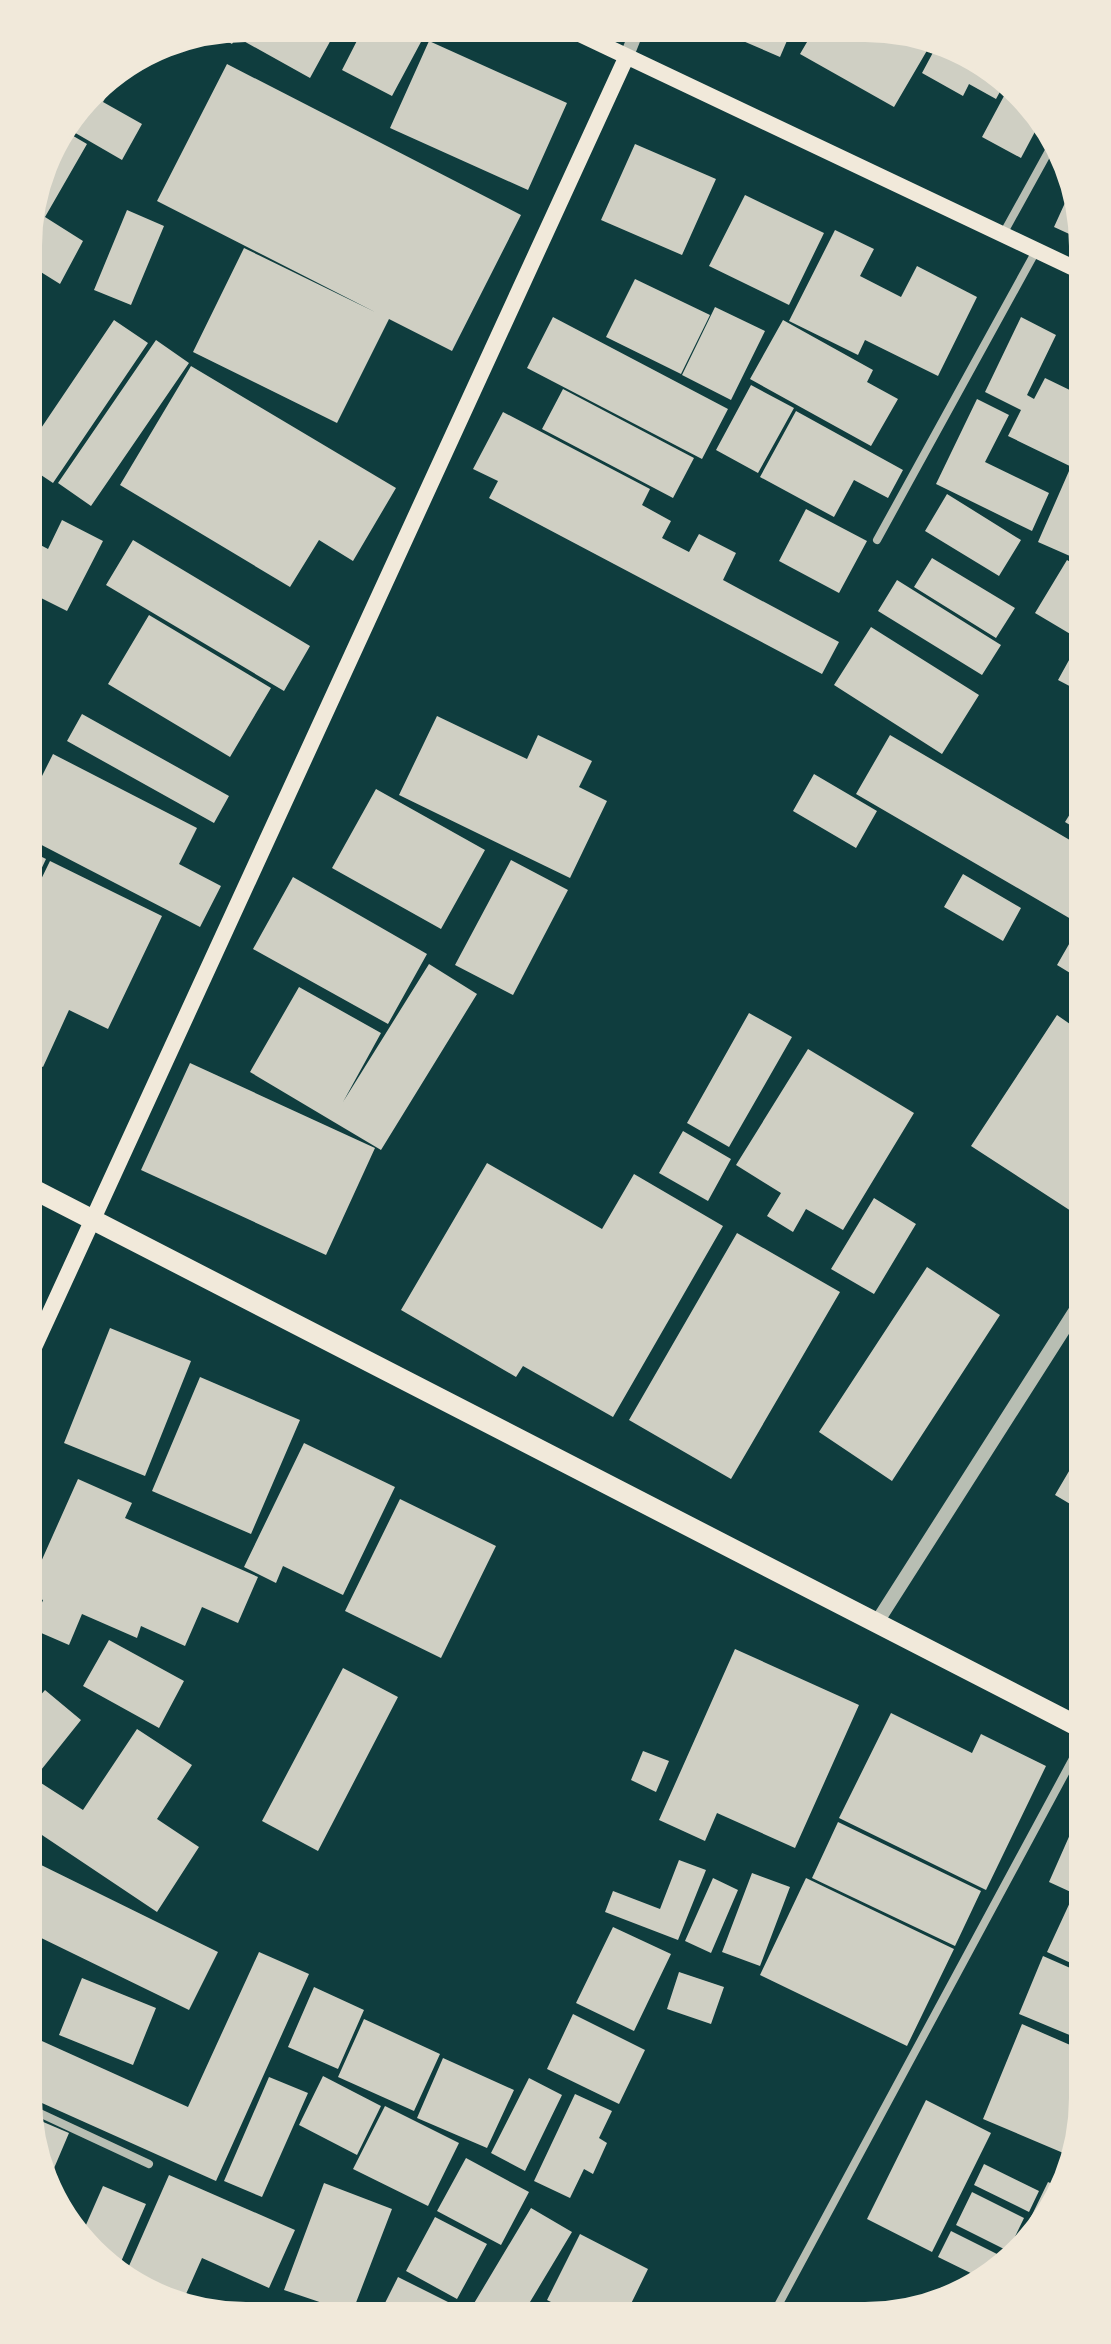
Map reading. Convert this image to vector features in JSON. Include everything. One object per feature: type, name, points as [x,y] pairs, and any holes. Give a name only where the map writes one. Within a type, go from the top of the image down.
[{"type":"main road","points":[[591,40],[1071,267]]},
{"type":"main road","points":[[40,1335],[626,58]]},
{"type":"main road","points":[[40,1193],[1071,1723]]},
{"type":"street","points":[[626,58],[633,40]]},
{"type":"street","points":[[1002,234],[1048,153]]},
{"type":"street","points":[[877,540],[1037,250]]},
{"type":"street","points":[[877,1622],[1071,1318]]},
{"type":"street","points":[[779,2304],[1071,1762]]},
{"type":"street","points":[[41,2114],[149,2164]]},
{"type":"building","points":[[242,40],[331,40],[310,78]]},
{"type":"building","points":[[357,40],[422,40],[392,96],[342,70]]},
{"type":"building","points":[[741,40],[787,40],[780,57]]},
{"type":"building","points":[[808,40],[878,40],[927,50],[894,107],[800,54]]},
{"type":"building","points":[[429,41],[567,103],[528,190],[390,128]]},
{"type":"building","points":[[933,52],[956,61],[1001,91],[996,99],[969,84],[963,96],[922,73]]},
{"type":"building","points":[[227,64],[521,215],[452,351],[389,319],[337,423],[193,352],[244,248],[375,312],[157,201]]},
{"type":"building","points":[[108,93],[103,102],[142,124],[122,160],[75,133]]},
{"type":"building","points":[[1005,95],[1035,131],[1021,158],[982,137]]},
{"type":"building","points":[[73,136],[87,144],[45,217],[83,241],[60,284],[40,272],[40,233],[51,180]]},
{"type":"building","points":[[635,144],[716,179],[682,255],[601,220]]},
{"type":"building","points":[[745,195],[824,233],[789,305],[709,266]]},
{"type":"building","points":[[1066,201],[1070,234],[1054,227]]},
{"type":"building","points":[[127,210],[164,226],[131,305],[94,290]]},
{"type":"building","points":[[835,230],[874,249],[860,276],[901,297],[917,266],[977,297],[938,376],[865,340],[858,355],[789,321]]},
{"type":"building","points":[[635,279],[710,315],[681,374],[606,337]]},
{"type":"building","points":[[715,307],[765,331],[731,400],[682,375]]},
{"type":"building","points":[[553,317],[728,409],[702,459],[527,368]]},
{"type":"building","points":[[1021,317],[1056,335],[1027,395],[1034,399],[1045,378],[1071,391],[1071,467],[1008,436],[1021,410],[985,392]]},
{"type":"building","points":[[114,320],[148,343],[53,483],[40,474],[40,430]]},
{"type":"building","points":[[783,320],[873,370],[867,382],[898,399],[871,446],[750,379]]},
{"type":"building","points":[[156,340],[189,363],[91,506],[58,483]]},
{"type":"building","points":[[191,366],[396,488],[353,561],[319,540],[290,587],[120,485]]},
{"type":"building","points":[[751,385],[794,408],[758,473],[716,450]]},
{"type":"building","points":[[563,389],[694,458],[673,498],[542,429]]},
{"type":"building","points":[[977,399],[1009,415],[985,462],[1049,493],[1032,531],[936,484]]},
{"type":"building","points":[[796,411],[903,470],[888,498],[854,480],[834,517],[760,477]]},
{"type":"building","points":[[503,412],[650,489],[642,505],[671,521],[662,538],[689,552],[699,534],[736,553],[723,580],[839,642],[822,674],[489,498],[498,481],[473,469]]},
{"type":"building","points":[[1069,471],[1071,472],[1071,556],[1038,542]]},
{"type":"building","points":[[947,494],[1021,540],[999,576],[925,531]]},
{"type":"building","points":[[806,509],[867,541],[839,593],[779,561]]},
{"type":"building","points":[[62,520],[103,541],[67,611],[40,598],[40,545],[48,549]]},
{"type":"building","points":[[133,540],[310,646],[284,691],[106,585]]},
{"type":"building","points":[[932,558],[1015,608],[996,638],[914,587]]},
{"type":"building","points":[[1067,560],[1071,562],[1071,634],[1035,613]]},
{"type":"building","points":[[897,580],[1001,645],[982,675],[878,611]]},
{"type":"building","points":[[149,615],[271,688],[230,757],[108,684]]},
{"type":"building","points":[[871,627],[979,695],[942,754],[834,685]]},
{"type":"building","points":[[1071,656],[1071,687],[1058,680]]},
{"type":"building","points":[[82,714],[229,796],[214,823],[67,741]]},
{"type":"building","points":[[437,716],[527,759],[538,735],[592,761],[579,787],[607,801],[570,878],[399,795]]},
{"type":"building","points":[[890,735],[1071,841],[1071,919],[856,794]]},
{"type":"building","points":[[53,754],[197,828],[179,864],[221,886],[200,927],[40,844],[40,780]]},
{"type":"building","points":[[814,774],[877,811],[856,848],[793,811]]},
{"type":"building","points":[[376,789],[485,850],[441,929],[332,868]]},
{"type":"building","points":[[40,856],[46,859],[40,872]]},
{"type":"building","points":[[511,860],[568,890],[513,995],[455,965]]},
{"type":"building","points":[[50,861],[162,916],[108,1029],[69,1010],[43,1067],[40,1066],[40,882]]},
{"type":"building","points":[[963,874],[1021,908],[1003,941],[944,907]]},
{"type":"building","points":[[293,877],[427,954],[388,1024],[253,949]]},
{"type":"building","points":[[1071,941],[1071,974],[1057,965]]},
{"type":"building","points":[[429,964],[477,994],[381,1150],[250,1072],[299,987],[381,1033],[343,1102]]},
{"type":"building","points":[[749,1013],[792,1037],[729,1147],[687,1123]]},
{"type":"building","points":[[1057,1015],[1071,1025],[1071,1211],[971,1146]]},
{"type":"building","points":[[808,1049],[914,1113],[843,1230],[806,1209],[793,1232],[767,1216],[781,1193],[736,1165]]},
{"type":"building","points":[[190,1063],[375,1148],[326,1255],[141,1170]]},
{"type":"building","points":[[683,1131],[731,1159],[708,1201],[659,1173]]},
{"type":"building","points":[[487,1163],[602,1229],[634,1174],[723,1226],[613,1417],[523,1366],[516,1377],[401,1310]]},
{"type":"building","points":[[874,1198],[916,1224],[874,1294],[831,1269]]},
{"type":"building","points":[[737,1233],[840,1292],[731,1479],[629,1420]]},
{"type":"building","points":[[927,1267],[1000,1315],[892,1481],[819,1432]]},
{"type":"building","points":[[110,1328],[191,1361],[145,1476],[64,1443]]},
{"type":"building","points":[[200,1377],[300,1420],[251,1534],[152,1491]]},
{"type":"building","points":[[304,1443],[395,1487],[343,1595],[283,1566],[276,1583],[244,1567]]},
{"type":"building","points":[[1071,1468],[1071,1504],[1055,1495]]},
{"type":"building","points":[[78,1479],[132,1503],[125,1518],[258,1577],[238,1623],[202,1607],[185,1646],[141,1626],[137,1638],[82,1614],[69,1645],[40,1632],[43,1600],[40,1599],[40,1564]]},
{"type":"building","points":[[400,1499],[496,1546],[441,1658],[345,1611]]},
{"type":"building","points":[[109,1640],[184,1681],[159,1728],[83,1686]]},
{"type":"building","points":[[735,1649],[859,1705],[795,1848],[717,1813],[705,1841],[659,1820]]},
{"type":"building","points":[[343,1668],[398,1697],[318,1851],[262,1821]]},
{"type":"building","points":[[45,1690],[81,1720],[40,1771],[40,1696]]},
{"type":"building","points":[[891,1713],[972,1753],[981,1734],[1046,1766],[986,1890],[839,1818]]},
{"type":"building","points":[[137,1729],[192,1765],[157,1819],[199,1847],[157,1912],[40,1834],[40,1784],[83,1810]]},
{"type":"building","points":[[643,1751],[669,1761],[656,1792],[631,1780]]},
{"type":"building","points":[[838,1822],[981,1891],[955,1946],[812,1878]]},
{"type":"building","points":[[1071,1832],[1071,1892],[1049,1882]]},
{"type":"building","points":[[679,1860],[706,1870],[678,1940],[605,1912],[613,1891],[660,1909]]},
{"type":"building","points":[[40,1864],[218,1952],[189,2010],[40,1937]]},
{"type":"building","points":[[752,1873],[790,1887],[760,1966],[722,1952]]},
{"type":"building","points":[[713,1878],[738,1890],[711,1953],[685,1941]]},
{"type":"building","points":[[806,1878],[954,1949],[907,2046],[760,1975]]},
{"type":"building","points":[[1071,1900],[1071,1963],[1047,1952]]},
{"type":"building","points":[[613,1927],[671,1954],[634,2031],[576,2003]]},
{"type":"building","points":[[259,1952],[309,1974],[216,2181],[40,2102],[40,2040],[188,2107]]},
{"type":"building","points":[[1043,1956],[1071,1968],[1071,2036],[1019,2014]]},
{"type":"building","points":[[679,1972],[724,1987],[711,2024],[667,2009]]},
{"type":"building","points":[[82,1978],[156,2008],[133,2065],[59,2035]]},
{"type":"building","points":[[314,1987],[364,2010],[338,2069],[288,2047]]},
{"type":"building","points":[[573,2014],[645,2050],[619,2104],[547,2069]]},
{"type":"building","points":[[364,2019],[440,2054],[414,2111],[338,2077]]},
{"type":"building","points":[[1022,2024],[1071,2045],[1071,2111],[1063,2153],[983,2119]]},
{"type":"building","points":[[443,2058],[514,2090],[487,2148],[417,2118]]},
{"type":"building","points":[[323,2076],[381,2106],[357,2155],[299,2125]]},
{"type":"building","points":[[269,2077],[308,2093],[262,2197],[224,2181]]},
{"type":"building","points":[[529,2078],[562,2095],[525,2171],[491,2153]]},
{"type":"building","points":[[575,2094],[612,2111],[599,2138],[607,2143],[593,2174],[584,2169],[570,2198],[534,2181]]},
{"type":"building","points":[[926,2100],[991,2133],[932,2252],[867,2219]]},
{"type":"building","points":[[385,2106],[459,2143],[428,2206],[353,2169]]},
{"type":"building","points":[[42,2121],[69,2133],[53,2170]]},
{"type":"building","points":[[466,2158],[529,2192],[501,2245],[437,2211]]},
{"type":"building","points":[[984,2164],[1039,2191],[1029,2212],[974,2185]]},
{"type":"building","points":[[169,2175],[295,2230],[269,2288],[202,2258],[186,2295],[155,2283],[129,2267]]},
{"type":"building","points":[[1048,2182],[1052,2184],[1043,2201],[1028,2223]]},
{"type":"building","points":[[324,2183],[392,2209],[355,2304],[325,2304],[284,2290]]},
{"type":"building","points":[[103,2186],[146,2204],[121,2261],[100,2244],[85,2226]]},
{"type":"building","points":[[972,2192],[1024,2218],[1013,2241],[1005,2249],[956,2225]]},
{"type":"building","points":[[531,2208],[572,2232],[529,2304],[474,2304]]},
{"type":"building","points":[[435,2217],[487,2244],[457,2299],[406,2271]]},
{"type":"building","points":[[951,2231],[999,2255],[972,2273],[938,2257]]},
{"type":"building","points":[[580,2234],[648,2269],[631,2304],[555,2304],[547,2300]]},
{"type":"building","points":[[398,2277],[452,2304],[384,2304]]}]
